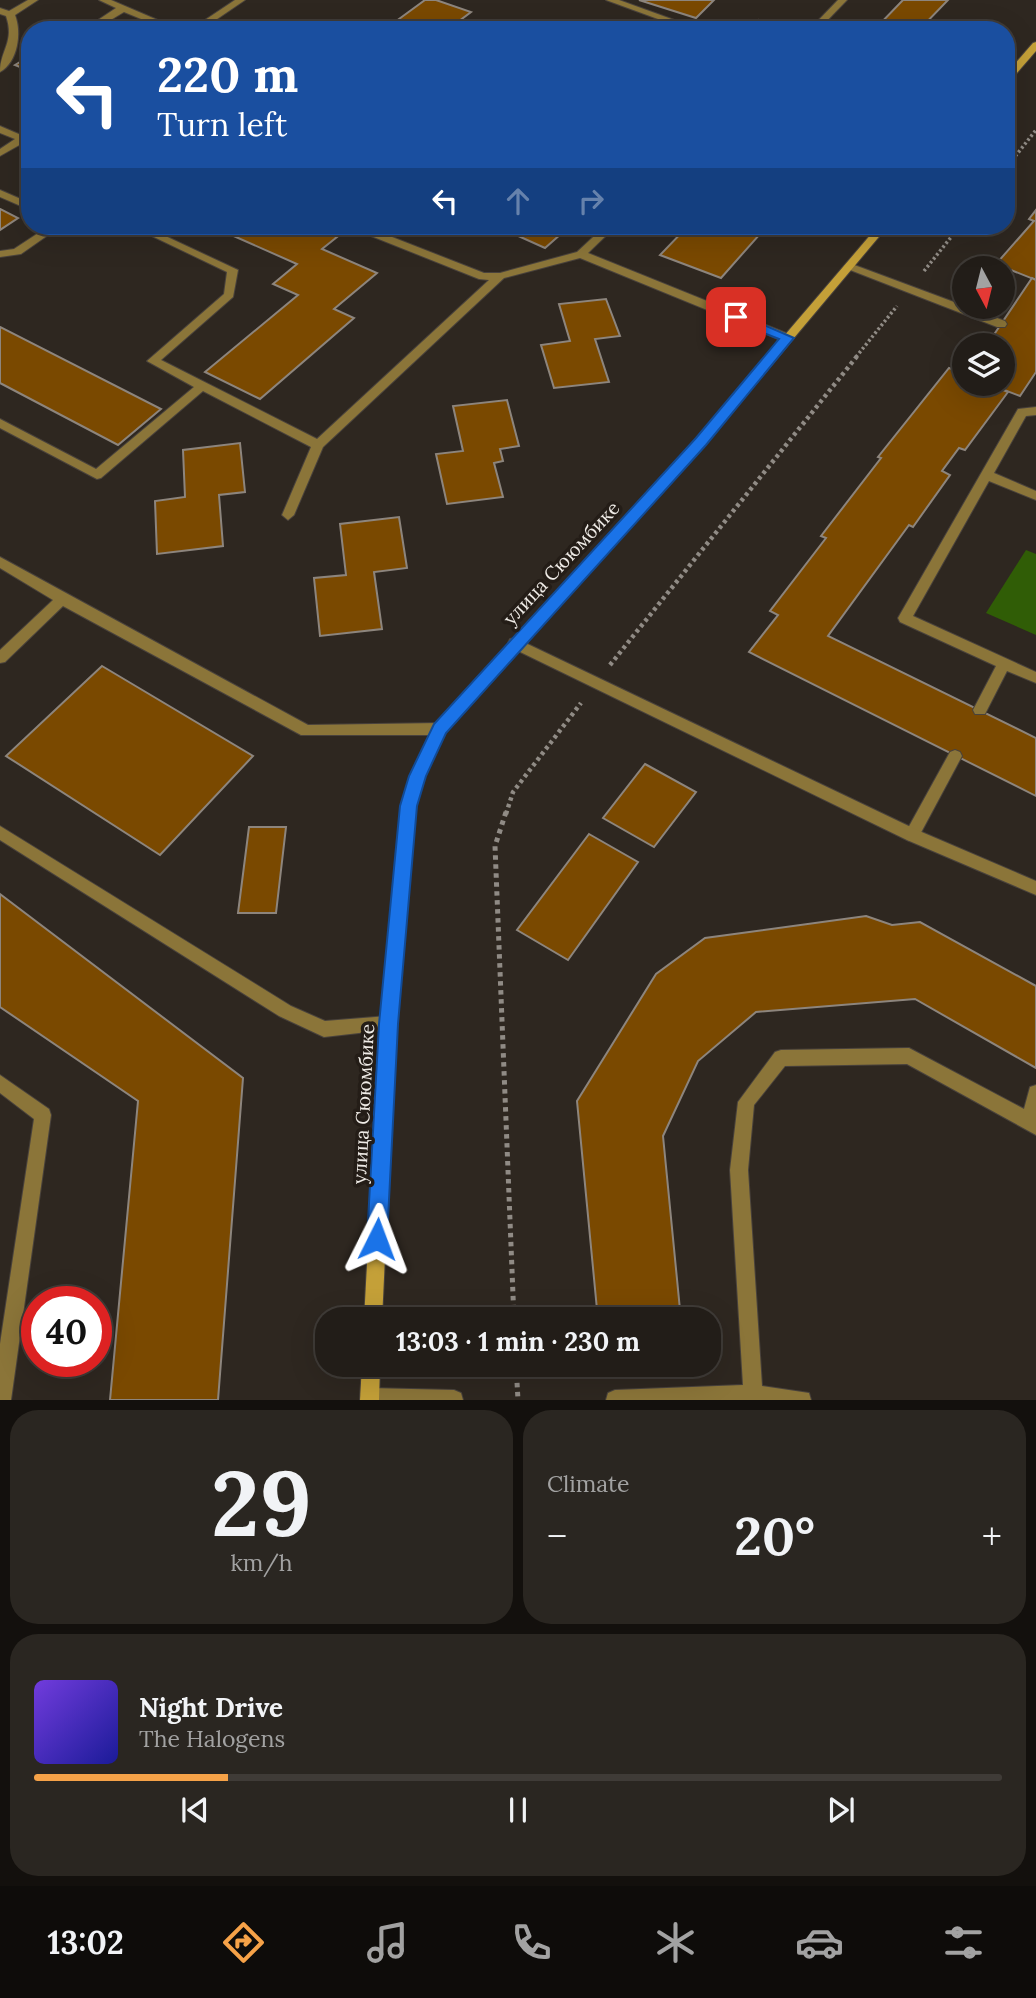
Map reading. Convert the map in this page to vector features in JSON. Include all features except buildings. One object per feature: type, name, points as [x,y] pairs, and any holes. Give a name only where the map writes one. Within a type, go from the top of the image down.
[{"type":"street","points":[[0,69],[12,50],[12,19],[5,13],[34,0]]},
{"type":"street","points":[[103,0],[155,21]]},
{"type":"street","points":[[208,21],[241,0]]},
{"type":"street","points":[[610,0],[672,21]]},
{"type":"street","points":[[822,21],[842,0]]},
{"type":"street","points":[[102,21],[123,8]]},
{"type":"street","points":[[1015,70],[1036,45]]},
{"type":"street","points":[[0,129],[21,135]]},
{"type":"street","points":[[0,153],[21,139]]},
{"type":"street","points":[[0,193],[21,203]]},
{"type":"street","points":[[0,254],[17,252],[42,235]]},
{"type":"street","points":[[156,235],[233,270],[229,295],[153,361],[318,445]]},
{"type":"street","points":[[378,235],[483,277],[500,276],[581,254],[601,235]]},
{"type":"street","name":"улица Сююмбике","points":[[374,1307],[388,1024],[409,806],[417,776],[440,729],[515,643],[657,491],[875,235]]},
{"type":"street","points":[[581,254],[787,338]]},
{"type":"street","points":[[849,266],[1001,324]]},
{"type":"street","points":[[288,515],[318,445],[500,276]]},
{"type":"street","points":[[0,423],[97,475],[201,387]]},
{"type":"street","points":[[1036,411],[1022,412],[905,618],[1036,678]]},
{"type":"street","points":[[988,475],[1036,496]]},
{"type":"street","points":[[0,562],[62,599],[306,731],[440,729]]},
{"type":"street","points":[[0,658],[62,599]]},
{"type":"street","points":[[515,643],[912,835],[1036,888]]},
{"type":"street","points":[[980,710],[1004,663]]},
{"type":"street","points":[[912,835],[955,756]]},
{"type":"street","points":[[0,832],[285,1011],[324,1029],[388,1024]]},
{"type":"street","points":[[753,1394],[739,1170],[746,1102],[781,1058],[909,1056],[1033,1124],[1036,1093]]},
{"type":"street","points":[[0,1083],[43,1115],[1,1399]]},
{"type":"street","points":[[370,1377],[369,1398],[454,1399]]},
{"type":"street","points":[[615,1399],[753,1394],[802,1399]]},
{"type":"path","points":[[1015,157],[1036,130]]},
{"type":"path","points":[[513,1307],[495,846],[513,792],[596,682],[953,235]]},
{"type":"path","points":[[517,1377],[518,1399]]},
{"type":"green space","points":[[1026,550],[1036,554],[1036,635],[986,613]]},
{"type":"route","points":[[377,1239],[388,1024],[409,806],[417,776],[440,729],[515,643],[596,559],[701,441],[787,338],[736,317]]}]
